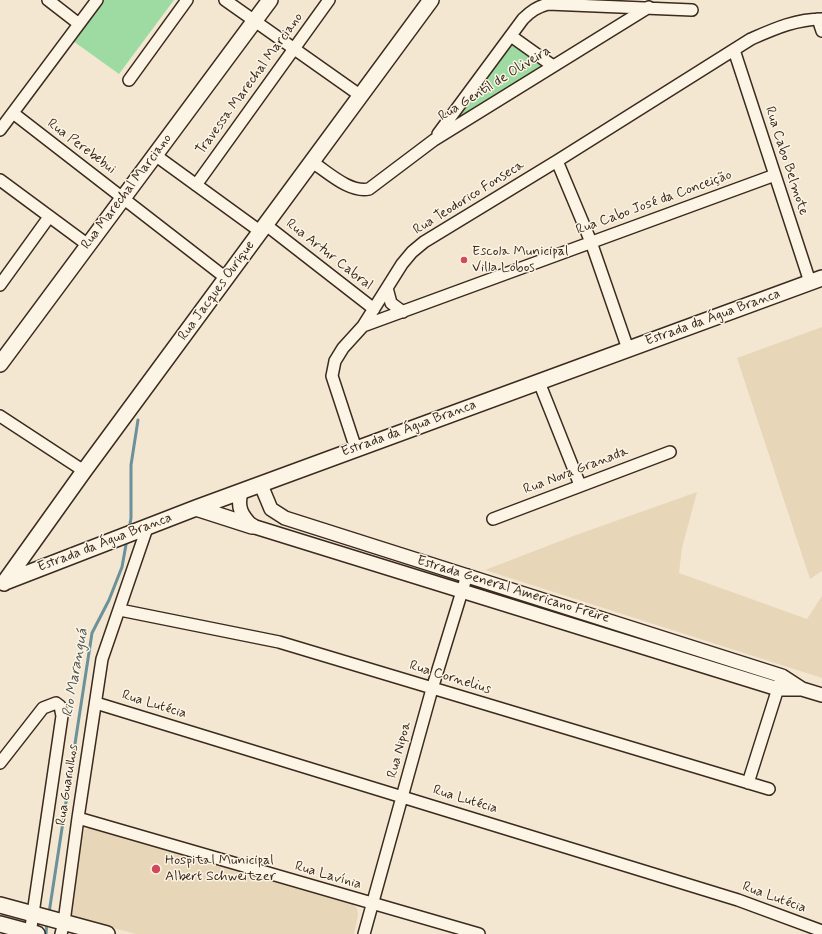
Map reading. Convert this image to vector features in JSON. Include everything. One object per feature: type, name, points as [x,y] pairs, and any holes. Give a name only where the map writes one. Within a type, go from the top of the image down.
[{"type":"main road","name":"Rua Marechal Marciano","points":[[0,364],[270,0]]},
{"type":"main road","name":"Rua Jacques Ourique","points":[[2,585],[84,471],[431,0]]},
{"type":"main road","name":"Estrada da Água Branca","points":[[2,585],[50,564],[196,508],[816,280]]},
{"type":"main road","points":[[196,508],[252,526]]},
{"type":"main road","points":[[31,545],[32,553],[37,559],[50,564]]},
{"type":"main road","points":[[0,905],[51,921],[107,934]]},
{"type":"main road","points":[[0,924],[32,933]]},
{"type":"street","points":[[48,0],[79,24]]},
{"type":"street","points":[[1,126],[13,113],[97,0]]},
{"type":"street","points":[[129,80],[187,0]]},
{"type":"street","points":[[225,0],[361,96]]},
{"type":"street","name":"Travessa Marechal Marciano","points":[[196,185],[293,48],[329,0]]},
{"type":"street","points":[[434,140],[530,12],[548,4],[649,7],[692,10]]},
{"type":"street","name":"Rua Gentil de Oliveira","points":[[312,162],[345,184],[361,190],[375,185],[434,140],[649,7]]},
{"type":"street","points":[[820,19],[822,31]]},
{"type":"street","name":"Rua Teodorico Fonseca","points":[[356,449],[332,376],[335,361],[342,348],[363,326],[412,252],[424,242],[557,161],[751,39],[782,25],[820,19]]},
{"type":"street","points":[[511,36],[553,66]]},
{"type":"street","name":"Rua Cabo Belmote","points":[[734,50],[775,175],[816,280]]},
{"type":"street","name":"Rua Perebebui","points":[[13,113],[226,278]]},
{"type":"street","name":"Rua Artur Cabral","points":[[155,155],[196,185],[263,228],[374,309]]},
{"type":"street","points":[[557,161],[591,242],[628,349]]},
{"type":"street","name":"Rua Cabo José da Conceição","points":[[363,326],[775,175]]},
{"type":"street","points":[[0,180],[88,245]]},
{"type":"street","points":[[0,286],[49,217]]},
{"type":"street","points":[[387,288],[391,303],[403,312]]},
{"type":"street","points":[[539,382],[580,485]]},
{"type":"street","points":[[0,416],[84,471]]},
{"type":"street","name":"Rua Nova Granada","points":[[493,519],[670,452]]},
{"type":"street","name":"Estrada General Americano Freire","points":[[261,485],[268,504],[279,516],[782,676],[802,689],[822,695]]},
{"type":"street","points":[[241,492],[239,503],[240,512],[252,526]]},
{"type":"street","name":"Estrada General Americano Freire","points":[[252,526],[778,689],[802,689]]},
{"type":"street","name":"Rua Guarulhos","points":[[32,933],[51,921],[78,818],[102,659],[120,610],[143,529]]},
{"type":"street","name":"Rua Nipoa","points":[[364,934],[432,689],[467,575]]},
{"type":"street","name":"Rua Cornelius","points":[[120,610],[279,642],[769,790]]},
{"type":"street","points":[[748,783],[782,676]]},
{"type":"street","name":"Rua Guarulhos","points":[[0,763],[43,708],[56,703],[60,706],[62,716],[51,921]]},
{"type":"street","name":"Rua Lutécia","points":[[96,703],[738,900],[822,931]]},
{"type":"street","name":"Rua Lavínia","points":[[78,818],[479,934]]},
{"type":"shaded area","points":[[822,327],[822,571],[810,579],[737,358]]},
{"type":"shaded area","points":[[697,492],[682,548],[679,573],[807,619],[822,596],[822,678],[485,570],[576,535]]},
{"type":"shaded area","name":"Hospital Municipal Albert Schweitzer","points":[[91,827],[351,903],[357,908],[358,915],[354,934],[136,934],[76,918],[70,913],[68,908],[84,830]]},
{"type":"green space","points":[[101,0],[174,0],[119,74],[73,41]]},
{"type":"green space","points":[[511,36],[553,66],[434,140]]},
{"type":"waterway","name":"Rio Maranguá","points":[[129,530],[131,518],[131,465],[138,420]]},
{"type":"waterway","name":"Rio Maranguá","points":[[49,913],[92,633],[109,600],[122,567],[127,539]]},
{"type":"waterway","name":"Rio Maranguá","points":[[46,934],[47,922]]},
{"type":"place","name":"Escola Municipal Villa Lobos","points":[[464,260]]},
{"type":"place","name":"Hospital Municipal Albert Schweitzer","points":[[156,869]]}]
